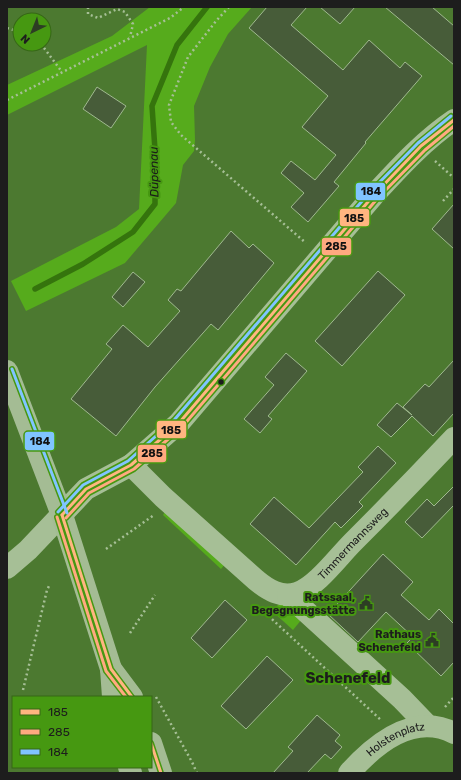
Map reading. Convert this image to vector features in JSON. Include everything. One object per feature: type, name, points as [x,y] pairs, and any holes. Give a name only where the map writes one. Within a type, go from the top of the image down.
[{"type":"main road","points":[[7,371],[62,515],[111,669],[113,696]]},
{"type":"main road","points":[[111,669],[131,696]]},
{"type":"main road","points":[[152,746],[161,773]]},
{"type":"street","points":[[7,568],[28,550],[86,489],[131,465],[179,423],[366,204],[406,161],[454,120]]},
{"type":"street","name":"Timmermannsweg","points":[[288,595],[298,593],[315,582],[391,505],[454,438]]},
{"type":"street","points":[[131,465],[163,497],[256,580],[266,588],[288,595]]},
{"type":"street","name":"Holstenplatz","points":[[288,595],[402,699],[428,726]]},
{"type":"street","points":[[428,726],[445,728],[454,733]]},
{"type":"street","name":"Holstenplatz","points":[[349,773],[362,758],[385,740],[412,728],[428,726]]},
{"type":"path","points":[[88,7],[88,14],[98,18],[116,9],[125,12],[133,24],[130,38]]},
{"type":"path","points":[[7,100],[170,18],[184,7]]},
{"type":"path","points":[[229,7],[188,57],[169,105],[171,122],[180,135],[311,246]]},
{"type":"path","points":[[47,52],[62,72]]},
{"type":"path","points":[[434,160],[454,178]]},
{"type":"path","points":[[443,201],[454,189]]},
{"type":"path","points":[[106,549],[156,514]]},
{"type":"path","points":[[23,690],[47,590],[50,584]]},
{"type":"path","points":[[130,633],[154,595]]},
{"type":"path","points":[[156,697],[197,773]]},
{"type":"path","points":[[445,707],[454,698]]},
{"type":"green space","points":[[150,7],[252,7],[228,34],[210,67],[194,106],[194,151],[183,165],[176,203],[125,263],[26,311],[11,281],[116,227],[139,209],[147,45],[7,115],[7,85],[112,36]]},
{"type":"green space","points":[[166,510],[226,563],[221,569],[163,515]]},
{"type":"green space","points":[[282,601],[302,619],[293,630],[272,611]]},
{"type":"building","points":[[267,7],[307,7],[291,25],[343,70],[369,40],[400,68],[405,62],[422,76],[365,142],[366,143],[334,182],[339,186],[308,222],[291,207],[304,193],[281,173],[291,161],[315,180],[336,155],[302,127],[328,96],[249,28]]},
{"type":"building","points":[[320,7],[355,7],[340,24]]},
{"type":"building","points":[[385,7],[432,7],[454,26],[454,65]]},
{"type":"building","points":[[97,87],[126,106],[111,128],[83,109]]},
{"type":"building","points":[[454,204],[454,249],[432,229]]},
{"type":"building","points":[[231,231],[249,248],[253,244],[274,263],[218,330],[211,324],[155,387],[116,436],[71,399],[112,349],[106,344],[123,325],[148,347],[180,311],[168,300],[177,289],[181,291]]},
{"type":"building","points":[[378,271],[405,295],[342,366],[315,341]]},
{"type":"building","points":[[133,272],[145,282],[123,307],[112,297]]},
{"type":"building","points":[[286,353],[307,371],[268,416],[272,419],[260,433],[244,419],[274,385],[265,377]]},
{"type":"building","points":[[454,360],[454,413],[433,436],[412,416],[391,437],[377,425],[397,403],[412,415],[403,407],[425,384],[429,387]]},
{"type":"building","points":[[378,446],[396,463],[359,502],[363,506],[341,528],[335,522],[296,565],[250,524],[274,497],[309,528],[363,472],[358,467]]},
{"type":"building","points":[[454,486],[454,505],[422,538],[405,522],[427,499],[434,506]]},
{"type":"building","points":[[383,554],[413,582],[401,595],[429,620],[439,609],[454,624],[454,662],[441,676],[407,643],[413,637],[386,612],[358,642],[328,614]]},
{"type":"building","points":[[225,600],[247,620],[212,658],[191,638]]},
{"type":"building","points":[[267,656],[293,680],[246,729],[221,706]]},
{"type":"building","points":[[317,715],[340,735],[335,741],[342,747],[331,759],[325,754],[307,773],[273,773],[293,751],[288,747]]},
{"type":"waterway","name":"Düpenau","points":[[35,289],[83,264],[133,232],[155,204],[155,150],[152,106],[177,45],[207,7]]},
{"type":"transit line","name":"184","points":[[58,512],[83,485],[128,461],[175,419],[369,193],[418,143],[451,116]]},
{"type":"transit line","name":"185","points":[[62,515],[86,489],[131,465],[179,423],[373,196],[421,146],[454,120]]},
{"type":"transit line","name":"285","points":[[66,518],[89,493],[134,469],[182,427],[377,199],[425,150],[454,126]]},
{"type":"transit line","name":"184","points":[[12,369],[67,513]]},
{"type":"transit line","name":"185","points":[[62,515],[111,669],[131,696]]},
{"type":"transit line","name":"285","points":[[57,517],[106,671],[125,696]]},
{"type":"transit line","name":"185","points":[[152,746],[161,773]]},
{"type":"place","name":"Ratssaal, Begegnungsstätte","points":[[366,603]]},
{"type":"place","name":"Rathaus Schenefeld","points":[[432,640]]},
{"type":"district","name":"Schenefeld","points":[[348,678]]}]
